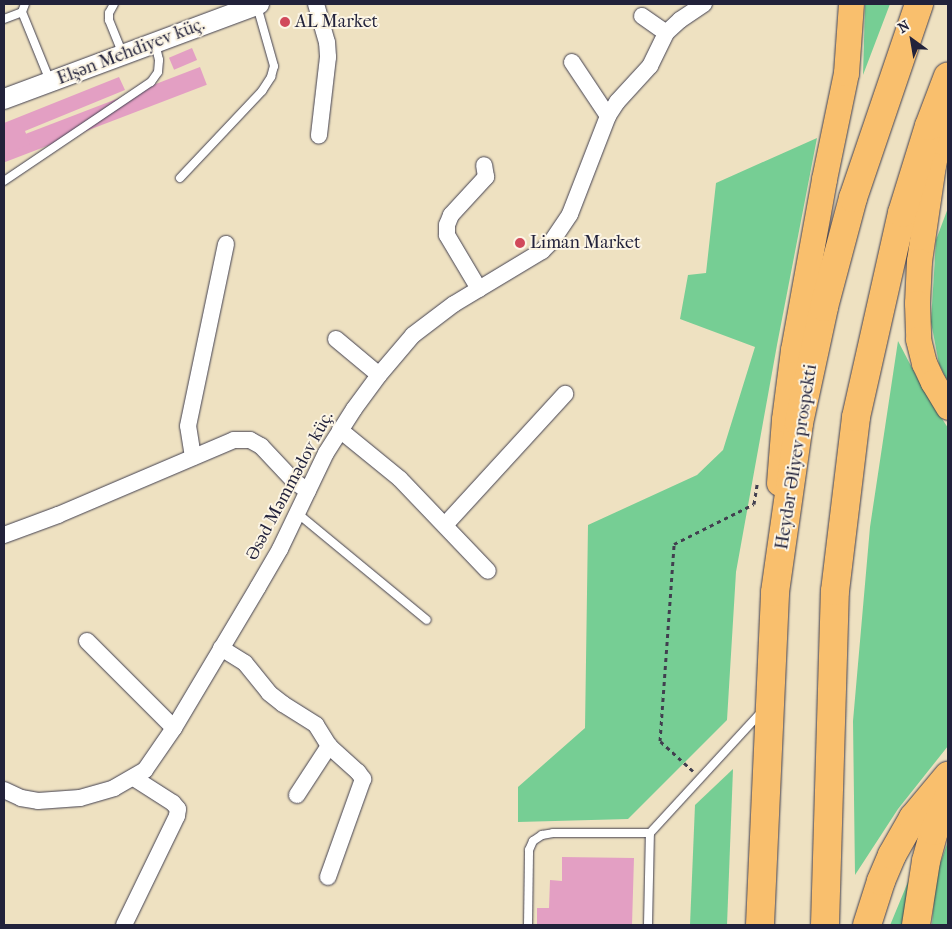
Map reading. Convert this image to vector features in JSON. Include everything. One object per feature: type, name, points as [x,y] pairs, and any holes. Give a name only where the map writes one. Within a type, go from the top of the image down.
[{"type":"highway","name":"Heydər Əliyev prospekti","points":[[760,925],[775,592],[799,423],[824,307],[853,198],[919,4]]},
{"type":"highway","points":[[825,925],[834,591],[856,417],[902,213],[929,126],[948,76]]},
{"type":"highway","points":[[867,925],[881,881],[892,855],[913,818],[948,776]]},
{"type":"highway","points":[[916,925],[926,861],[934,831],[946,804]]},
{"type":"main road","points":[[775,592],[784,419],[805,278],[846,74],[851,4]]},
{"type":"main road","points":[[948,98],[932,175],[919,261],[917,303],[918,339],[924,363],[948,408]]},
{"type":"street","name":"Elşən Mehdiyev küç.","points":[[4,99],[258,4]]},
{"type":"street","points":[[316,4],[327,42],[328,56],[319,135]]},
{"type":"street","name":"Əsəd Məmmədov küç.","points":[[4,790],[21,798],[55,802],[80,798],[114,788],[145,770],[174,728],[263,580],[326,453],[379,374],[414,334],[454,304],[542,251],[558,234],[570,214],[608,116],[617,102],[650,66],[666,34],[680,20],[704,4]]},
{"type":"street","points":[[642,16],[666,34]]},
{"type":"street","points":[[572,62],[608,116]]},
{"type":"street","points":[[479,290],[447,235],[446,225],[451,215],[486,177],[484,165]]},
{"type":"street","points":[[193,457],[188,426],[226,244]]},
{"type":"street","points":[[336,339],[379,374]]},
{"type":"street","points":[[445,524],[565,394]]},
{"type":"street","points":[[340,430],[400,479],[488,571]]},
{"type":"street","points":[[4,535],[58,515],[234,440],[250,440],[261,446],[294,481],[308,491]]},
{"type":"street","points":[[87,641],[174,728]]},
{"type":"street","points":[[221,648],[245,663],[269,693],[316,725],[329,746],[358,772],[363,779],[328,877]]},
{"type":"street","points":[[297,795],[329,746]]},
{"type":"street","points":[[124,925],[178,816],[178,810],[173,803],[134,778]]},
{"type":"lane","points":[[25,4],[22,12],[50,82]]},
{"type":"lane","points":[[114,4],[109,12],[109,20],[123,55]]},
{"type":"lane","points":[[180,178],[262,91],[271,77],[274,66],[258,4]]},
{"type":"lane","points":[[4,19],[22,12]]},
{"type":"lane","points":[[4,181],[151,82],[158,72],[159,60],[155,43]]},
{"type":"lane","points":[[297,513],[428,620]]},
{"type":"lane","points":[[648,925],[650,833],[770,702]]},
{"type":"lane","points":[[528,925],[529,850],[533,841],[542,835],[553,833],[650,833]]},
{"type":"path","points":[[700,779],[660,741],[674,544],[754,504],[759,475]]},
{"type":"green space","points":[[890,4],[863,75],[865,5]]},
{"type":"green space","points":[[817,138],[736,572],[727,720],[628,819],[518,822],[518,787],[585,728],[588,525],[697,475],[723,450],[755,347],[680,319],[688,275],[706,273],[716,183]]},
{"type":"green space","points":[[948,208],[948,382],[939,364],[931,322],[936,240]]},
{"type":"green space","points":[[898,341],[922,387],[948,428],[948,746],[898,809],[855,875],[853,721],[870,527]]},
{"type":"green space","points":[[733,769],[727,925],[690,925],[695,805]]},
{"type":"green space","points":[[948,841],[948,925],[932,925],[936,876]]},
{"type":"green space","points":[[910,877],[907,925],[890,925],[891,923]]},
{"type":"building","points":[[192,48],[197,60],[174,70],[169,58]]},
{"type":"building","points":[[200,67],[207,85],[4,163],[4,142]]},
{"type":"building","points":[[119,77],[125,90],[25,131],[30,144],[4,155],[4,123]]},
{"type":"building","points":[[562,857],[634,858],[632,925],[537,925],[537,908],[549,908],[550,880],[562,881]]},
{"type":"place","name":"AL Market","points":[[285,22]]},
{"type":"place","name":"Liman Market","points":[[520,243]]}]
